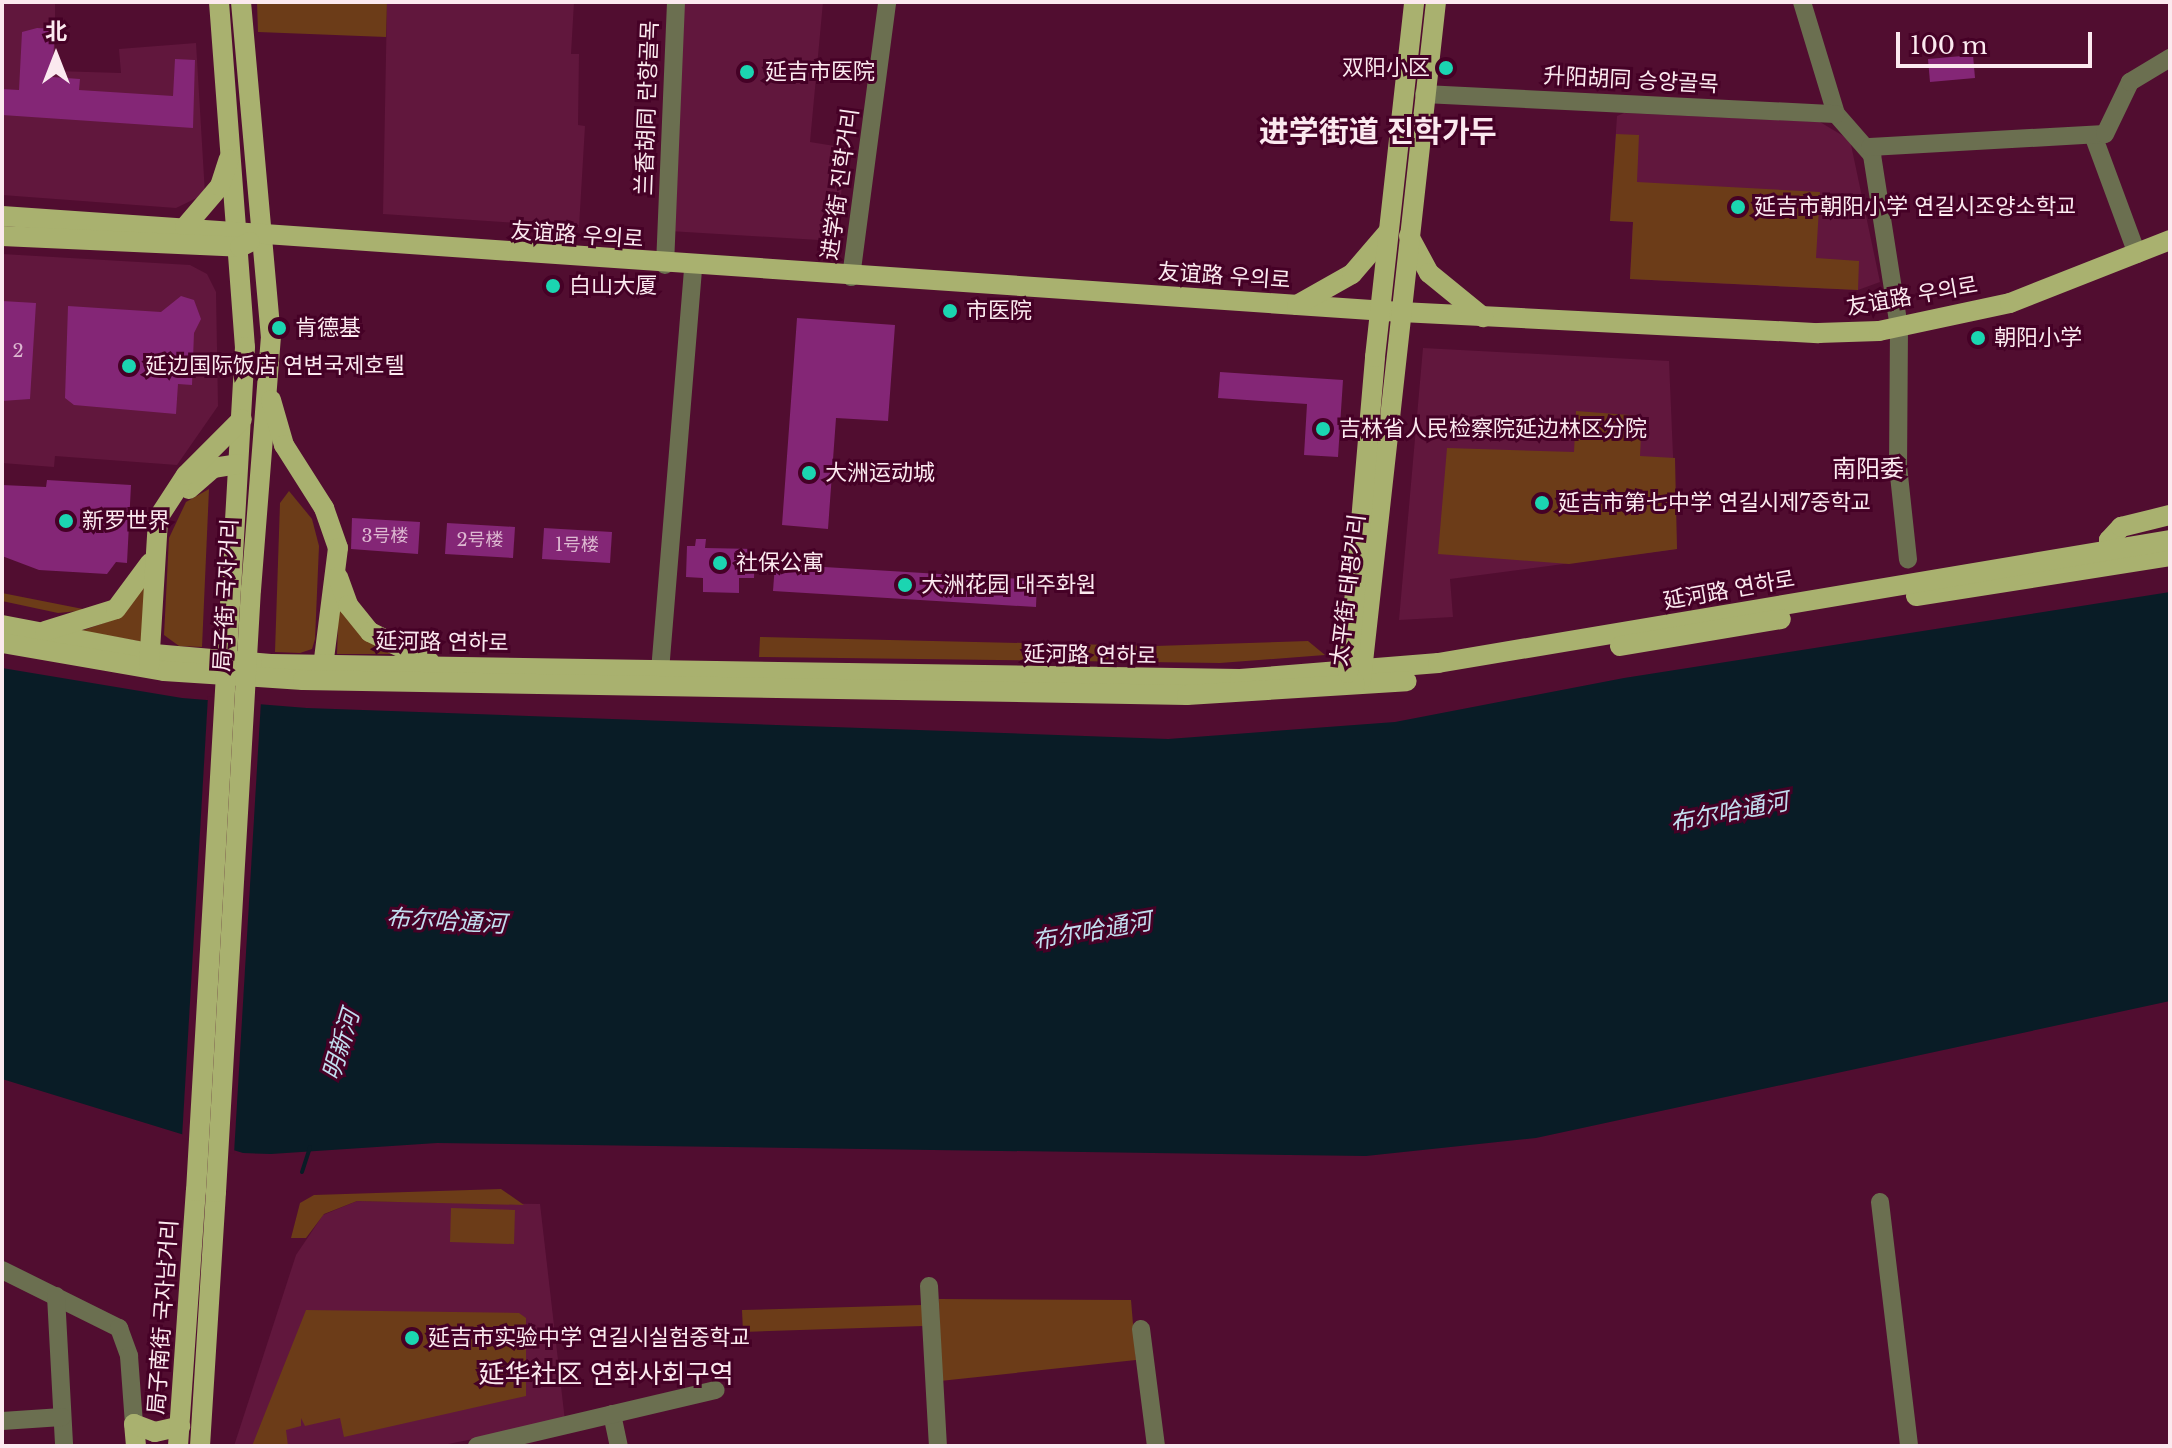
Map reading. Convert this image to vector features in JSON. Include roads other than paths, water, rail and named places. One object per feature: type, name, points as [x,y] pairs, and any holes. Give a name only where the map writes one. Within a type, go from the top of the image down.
[{"type":"main road","name":"局子街 국자거리","points":[[206,1191],[247,463],[242,419],[239,239],[219,2]]},
{"type":"main road","name":"局子街 국자거리","points":[[241,2],[260,236],[270,296],[270,397],[247,463]]},
{"type":"main road","name":"太平街 태평거리","points":[[1357,677],[1399,233],[1414,2]]},
{"type":"main road","name":"太平街 태평거리","points":[[1399,233],[1424,94],[1436,2]]},
{"type":"main road","points":[[185,227],[220,186],[232,147]]},
{"type":"main road","name":"友谊路 우의로","points":[[2,216],[185,227],[239,239]]},
{"type":"main road","points":[[1297,305],[1352,274],[1399,233],[1429,273],[1483,317]]},
{"type":"main road","name":"友谊路 우의로","points":[[2,236],[239,239],[260,236],[1390,312],[1818,333],[1899,327],[2010,303],[2161,244]]},
{"type":"main road","points":[[270,397],[290,458],[328,518],[336,565],[348,605],[370,632],[441,666]]},
{"type":"main road","points":[[153,662],[153,556],[158,518],[171,494],[242,419]]},
{"type":"main road","points":[[153,662],[168,520],[182,497],[211,470],[247,463],[281,465],[319,521],[326,553],[319,673]]},
{"type":"main road","points":[[2111,557],[2111,537],[2121,527],[2170,515]]},
{"type":"main road","name":"延河路 연하로","points":[[2,643],[153,662],[319,673],[1175,695],[1357,677],[2111,557],[2170,540]]},
{"type":"main road","points":[[38,632],[116,609],[153,556]]},
{"type":"main road","name":"延河路 연하로","points":[[2111,557],[2170,556]]},
{"type":"main road","points":[[319,673],[336,565]]},
{"type":"main road","name":"延河路 연하로","points":[[2,625],[153,662]]},
{"type":"main road","name":"延河路 연하로","points":[[319,673],[441,666],[1160,680],[1357,677]]},
{"type":"main road","name":"局子南街 국자남거리","points":[[179,1436],[206,1191]]},
{"type":"main road","name":"局子南街 국자남거리","points":[[200,1446],[206,1191]]},
{"type":"main road","points":[[136,1446],[134,1424],[179,1436]]},
{"type":"street","name":"兰香胡同 란향골목","points":[[665,265],[676,2]]},
{"type":"street","name":"进学街 진학거리","points":[[851,277],[887,2]]},
{"type":"street","points":[[1802,2],[1836,114],[1870,147],[1899,327],[1898,466],[1908,559]]},
{"type":"street","points":[[1870,147],[2093,135],[2111,129],[2130,82],[2170,58]]},
{"type":"street","name":"升阳胡同 승양골목","points":[[1424,94],[1836,114]]},
{"type":"street","points":[[2093,135],[2161,244]]},
{"type":"street","points":[[660,671],[693,266]]},
{"type":"street","points":[[1880,1202],[1909,1446]]},
{"type":"street","points":[[2,1270],[119,1328],[125,1337],[134,1424]]},
{"type":"street","points":[[929,1286],[938,1446]]},
{"type":"street","points":[[56,1296],[64,1446]]},
{"type":"street","points":[[1141,1329],[1156,1446]]},
{"type":"street","points":[[477,1446],[716,1390]]},
{"type":"street","points":[[612,1414],[619,1446]]},
{"type":"street","points":[[2,1421],[62,1417]]},
{"type":"water","name":"布尔哈通河","points":[[2170,592],[2170,1001],[1536,1138],[1366,1156],[437,1143],[271,1154],[243,1153],[2,1079],[2,668],[182,698],[307,708],[1168,739],[1395,722],[1624,678]]},
{"type":"waterway","name":"明新河","points":[[302,1172],[310,1147]]},
{"type":"place","name":"双阳小区","points":[[1446,68]]},
{"type":"place","name":"延吉市医院","points":[[747,72]]},
{"type":"place","name":"延吉市朝阳小学 연길시조양소학교","points":[[1738,207]]},
{"type":"place","name":"白山大厦","points":[[553,286]]},
{"type":"place","name":"市医院","points":[[950,311]]},
{"type":"place","name":"肯德基","points":[[279,328]]},
{"type":"place","name":"朝阳小学","points":[[1978,338]]},
{"type":"place","name":"延边国际饭店 연변국제호텔","points":[[129,366]]},
{"type":"place","name":"吉林省人民检察院延边林区分院","points":[[1323,429]]},
{"type":"place","name":"大洲运动城","points":[[809,473]]},
{"type":"place","name":"延吉市第七中学 연길시제7중학교","points":[[1542,503]]},
{"type":"place","name":"新罗世界","points":[[66,521]]},
{"type":"place","name":"社保公寓","points":[[720,563]]},
{"type":"place","name":"大洲花园 대주화원","points":[[905,585]]},
{"type":"place","name":"延吉市实验中学 연길시실험중학교","points":[[412,1338]]},
{"type":"district","name":"进学街道 진학가두","points":[[1378,132]]},
{"type":"district","name":"南阳委","points":[[1868,469]]},
{"type":"district","name":"延华社区 연화사회구역","points":[[606,1375]]}]
